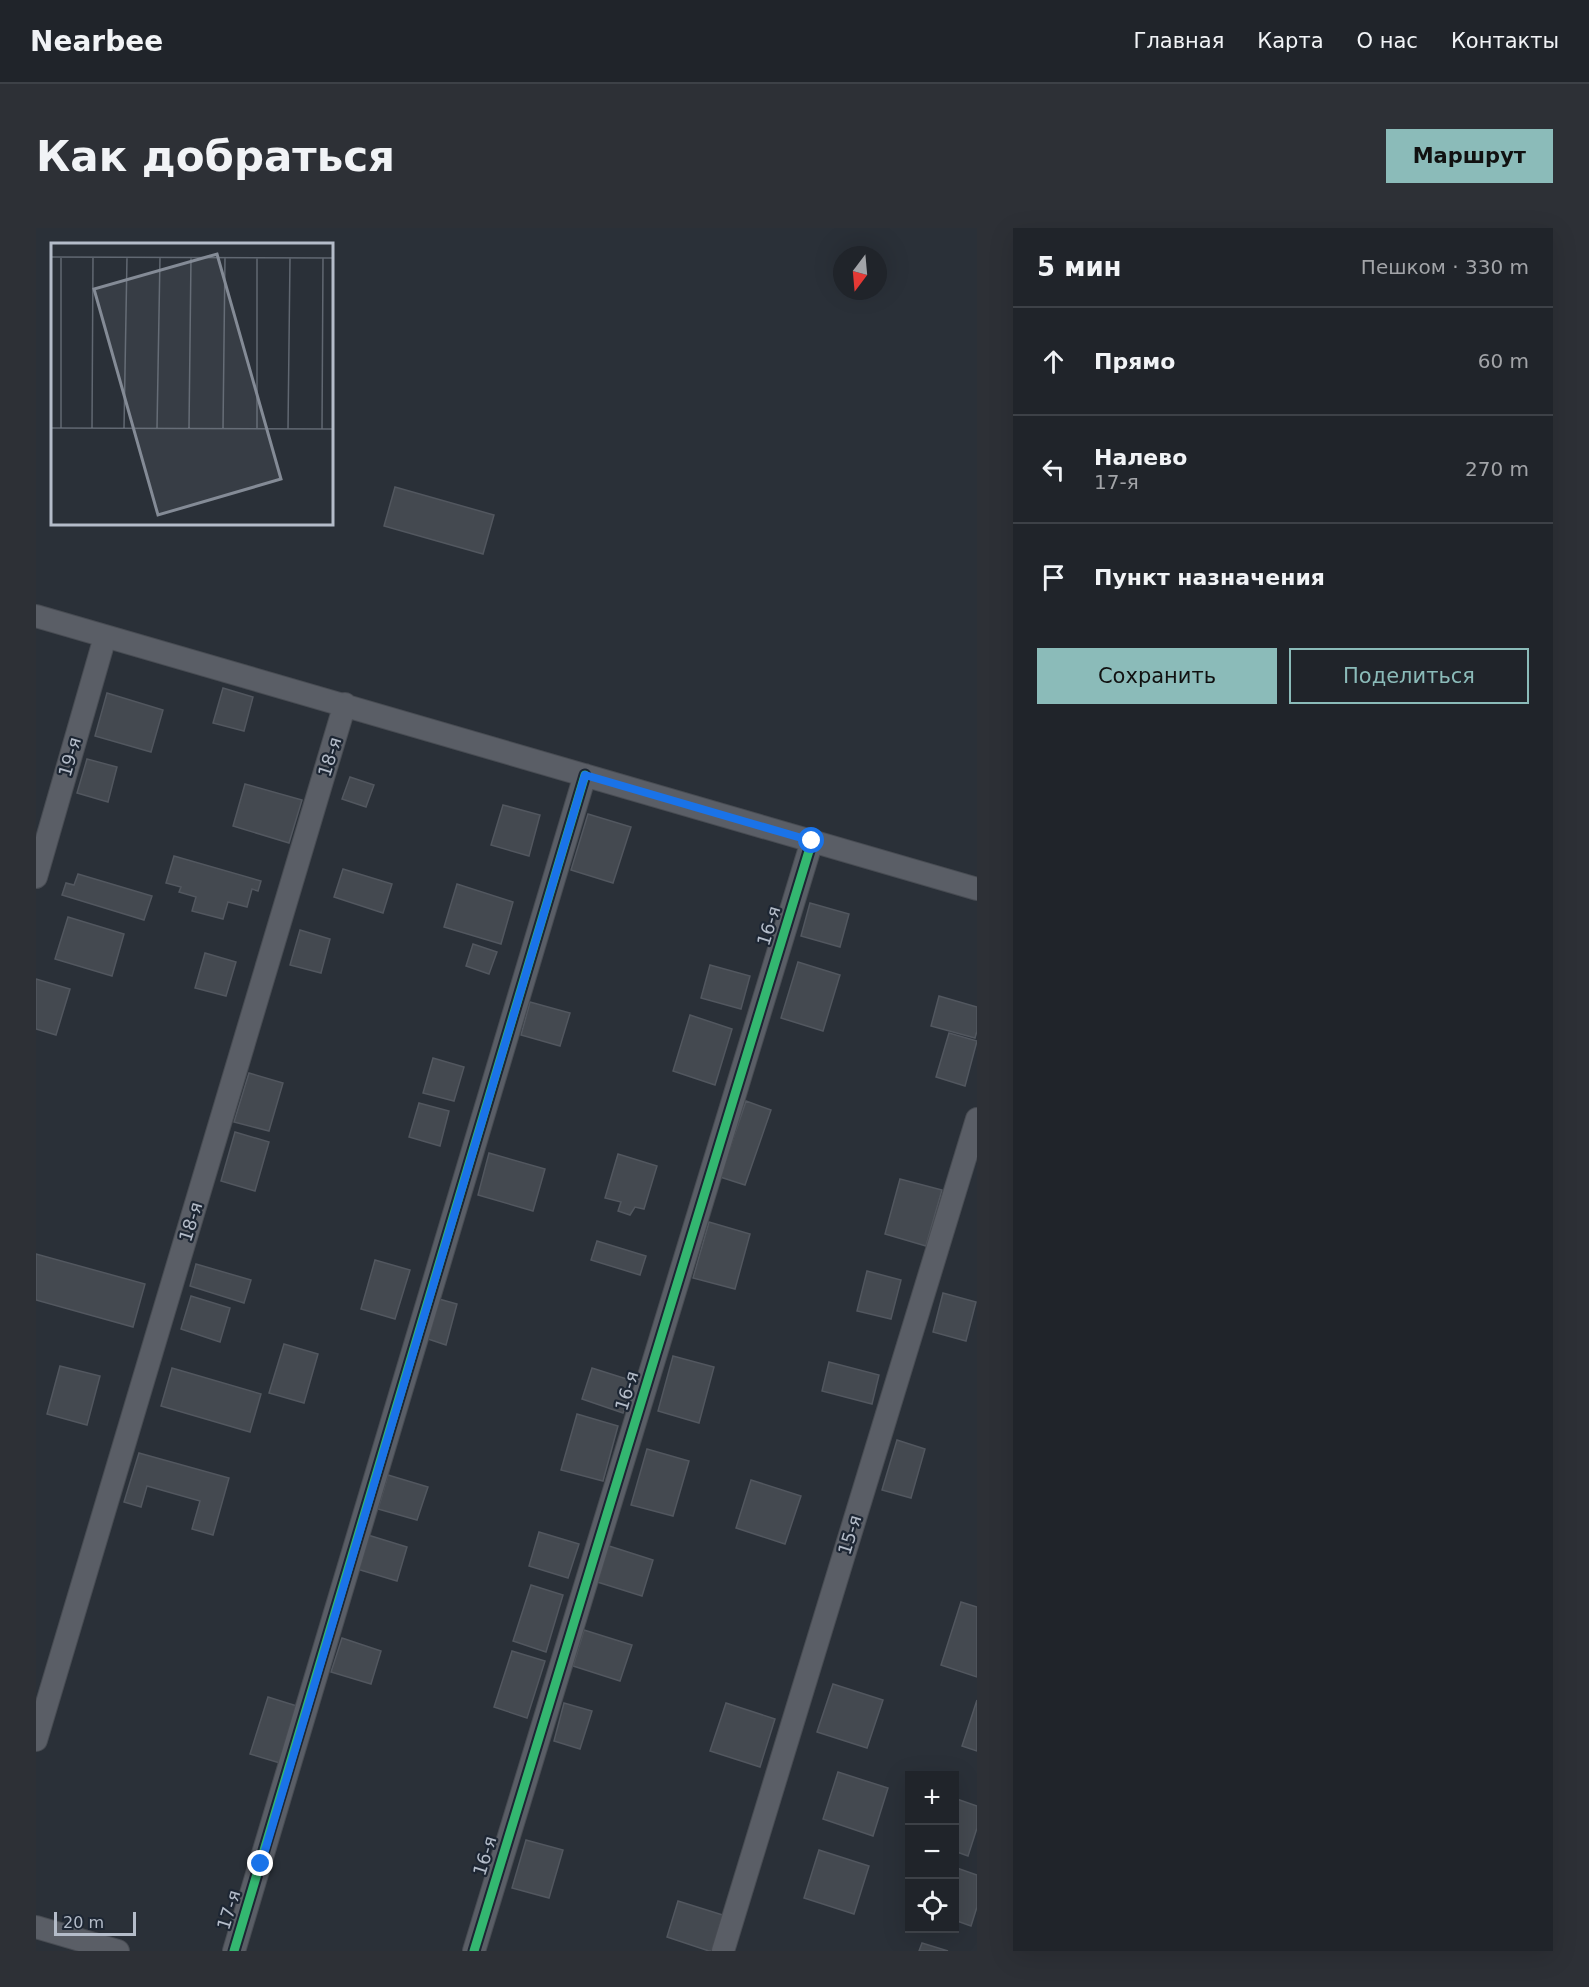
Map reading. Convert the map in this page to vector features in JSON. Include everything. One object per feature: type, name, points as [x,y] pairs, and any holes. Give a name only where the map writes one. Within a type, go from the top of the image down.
[{"type":"street","points":[[36,616],[345,704],[977,890]]},
{"type":"street","name":"19-я","points":[[36,877],[105,637]]},
{"type":"street","name":"18-я","points":[[36,1740],[345,704]]},
{"type":"street","name":"17-я","points":[[234,1951],[585,775]]},
{"type":"street","name":"16-я","points":[[474,1951],[812,841]]},
{"type":"street","name":"15-я","points":[[723,1951],[977,1119]]},
{"type":"street","points":[[36,1927],[118,1951]]},
{"type":"building","points":[[395,487],[494,515],[483,554],[384,526]]},
{"type":"building","points":[[223,688],[253,697],[244,731],[213,723]]},
{"type":"building","points":[[107,693],[163,710],[151,752],[95,736]]},
{"type":"building","points":[[87,759],[117,767],[108,802],[77,793]]},
{"type":"building","points":[[350,777],[374,785],[366,807],[342,799]]},
{"type":"building","points":[[245,784],[302,800],[289,843],[233,826]]},
{"type":"building","points":[[503,805],[540,815],[529,856],[491,845]]},
{"type":"building","points":[[588,814],[631,827],[613,883],[571,870]]},
{"type":"building","points":[[174,856],[261,881],[258,891],[252,889],[247,907],[228,902],[223,919],[192,911],[196,897],[179,892],[181,887],[166,883]]},
{"type":"building","points":[[343,869],[392,884],[383,913],[334,897]]},
{"type":"building","points":[[78,874],[152,896],[144,920],[62,895],[66,883],[74,885]]},
{"type":"building","points":[[457,884],[513,902],[501,944],[444,927]]},
{"type":"building","points":[[810,903],[849,914],[840,947],[801,936]]},
{"type":"building","points":[[68,917],[124,934],[112,976],[55,959]]},
{"type":"building","points":[[300,930],[330,939],[321,973],[290,965]]},
{"type":"building","points":[[473,944],[497,952],[489,974],[466,966]]},
{"type":"building","points":[[205,953],[236,962],[226,996],[195,988]]},
{"type":"building","points":[[798,962],[840,975],[823,1031],[781,1018]]},
{"type":"building","points":[[710,965],[750,976],[741,1009],[701,998]]},
{"type":"building","points":[[36,979],[70,989],[56,1035],[36,1029]]},
{"type":"building","points":[[939,996],[977,1007],[975,1038],[931,1026]]},
{"type":"building","points":[[530,1002],[570,1013],[560,1046],[521,1035]]},
{"type":"building","points":[[690,1015],[732,1029],[715,1085],[673,1071]]},
{"type":"building","points":[[949,1033],[977,1041],[965,1086],[936,1077]]},
{"type":"building","points":[[433,1058],[464,1067],[454,1101],[423,1093]]},
{"type":"building","points":[[249,1073],[283,1083],[269,1131],[234,1122]]},
{"type":"building","points":[[746,1101],[771,1110],[745,1185],[720,1177]]},
{"type":"building","points":[[419,1103],[449,1111],[440,1146],[409,1137]]},
{"type":"building","points":[[235,1132],[269,1142],[255,1191],[221,1181]]},
{"type":"building","points":[[489,1153],[545,1169],[533,1211],[478,1195]]},
{"type":"building","points":[[618,1154],[657,1166],[644,1209],[635,1207],[630,1215],[618,1211],[621,1202],[605,1198]]},
{"type":"building","points":[[900,1179],[942,1190],[926,1246],[885,1234]]},
{"type":"building","points":[[709,1222],[750,1234],[735,1289],[693,1278]]},
{"type":"building","points":[[597,1241],[646,1256],[640,1275],[591,1260]]},
{"type":"building","points":[[36,1254],[145,1284],[133,1327],[36,1300]]},
{"type":"building","points":[[375,1260],[410,1270],[395,1319],[361,1309]]},
{"type":"building","points":[[196,1264],[251,1280],[244,1303],[190,1286]]},
{"type":"building","points":[[867,1271],[901,1280],[891,1319],[857,1311]]},
{"type":"building","points":[[943,1293],[976,1302],[966,1341],[933,1332]]},
{"type":"building","points":[[191,1296],[230,1308],[220,1342],[181,1329]]},
{"type":"building","points":[[439,1299],[457,1304],[446,1345],[428,1339]]},
{"type":"building","points":[[284,1344],[318,1354],[304,1403],[269,1393]]},
{"type":"building","points":[[673,1356],[714,1367],[699,1423],[658,1411]]},
{"type":"building","points":[[829,1362],[879,1375],[872,1404],[822,1391]]},
{"type":"building","points":[[60,1366],[100,1376],[87,1425],[47,1414]]},
{"type":"building","points":[[172,1368],[261,1394],[250,1432],[161,1406]]},
{"type":"building","points":[[592,1368],[633,1381],[623,1413],[582,1399]]},
{"type":"building","points":[[577,1414],[618,1426],[603,1481],[561,1470]]},
{"type":"building","points":[[897,1440],[925,1449],[911,1498],[882,1490]]},
{"type":"building","points":[[647,1449],[689,1461],[673,1516],[631,1505]]},
{"type":"building","points":[[139,1453],[229,1478],[213,1535],[192,1529],[200,1501],[147,1486],[141,1507],[124,1502]]},
{"type":"building","points":[[388,1475],[428,1487],[417,1520],[378,1509]]},
{"type":"building","points":[[751,1480],[801,1496],[785,1544],[736,1528]]},
{"type":"building","points":[[539,1532],[579,1544],[568,1578],[529,1566]]},
{"type":"building","points":[[368,1535],[407,1547],[397,1581],[357,1569]]},
{"type":"building","points":[[606,1545],[653,1560],[642,1596],[594,1581]]},
{"type":"building","points":[[531,1585],[563,1595],[546,1652],[513,1641]]},
{"type":"building","points":[[961,1602],[977,1607],[977,1677],[941,1665]]},
{"type":"building","points":[[584,1630],[632,1645],[620,1681],[573,1666]]},
{"type":"building","points":[[342,1638],[381,1651],[371,1684],[331,1672]]},
{"type":"building","points":[[512,1651],[545,1661],[527,1718],[494,1707]]},
{"type":"building","points":[[833,1684],[883,1700],[867,1748],[817,1732]]},
{"type":"building","points":[[268,1697],[297,1706],[280,1763],[250,1754]]},
{"type":"building","points":[[977,1700],[977,1751],[962,1746]]},
{"type":"building","points":[[564,1703],[592,1711],[580,1749],[554,1741]]},
{"type":"building","points":[[726,1703],[775,1719],[760,1767],[710,1751]]},
{"type":"building","points":[[838,1772],[888,1788],[873,1836],[823,1819]]},
{"type":"building","points":[[959,1800],[977,1806],[977,1828],[968,1856],[959,1853]]},
{"type":"building","points":[[526,1840],[563,1850],[549,1898],[512,1888]]},
{"type":"building","points":[[819,1850],[869,1866],[854,1914],[804,1898]]},
{"type":"building","points":[[959,1869],[977,1875],[977,1907],[971,1926],[959,1922]]},
{"type":"building","points":[[678,1901],[726,1916],[715,1951],[667,1937]]},
{"type":"building","points":[[922,1943],[948,1951],[919,1951]]},
{"type":"cycle path","points":[[234,1951],[585,775]]},
{"type":"cycle path","points":[[474,1951],[812,841]]},
{"type":"route","points":[[261,1864],[585,775],[812,841]]}]
